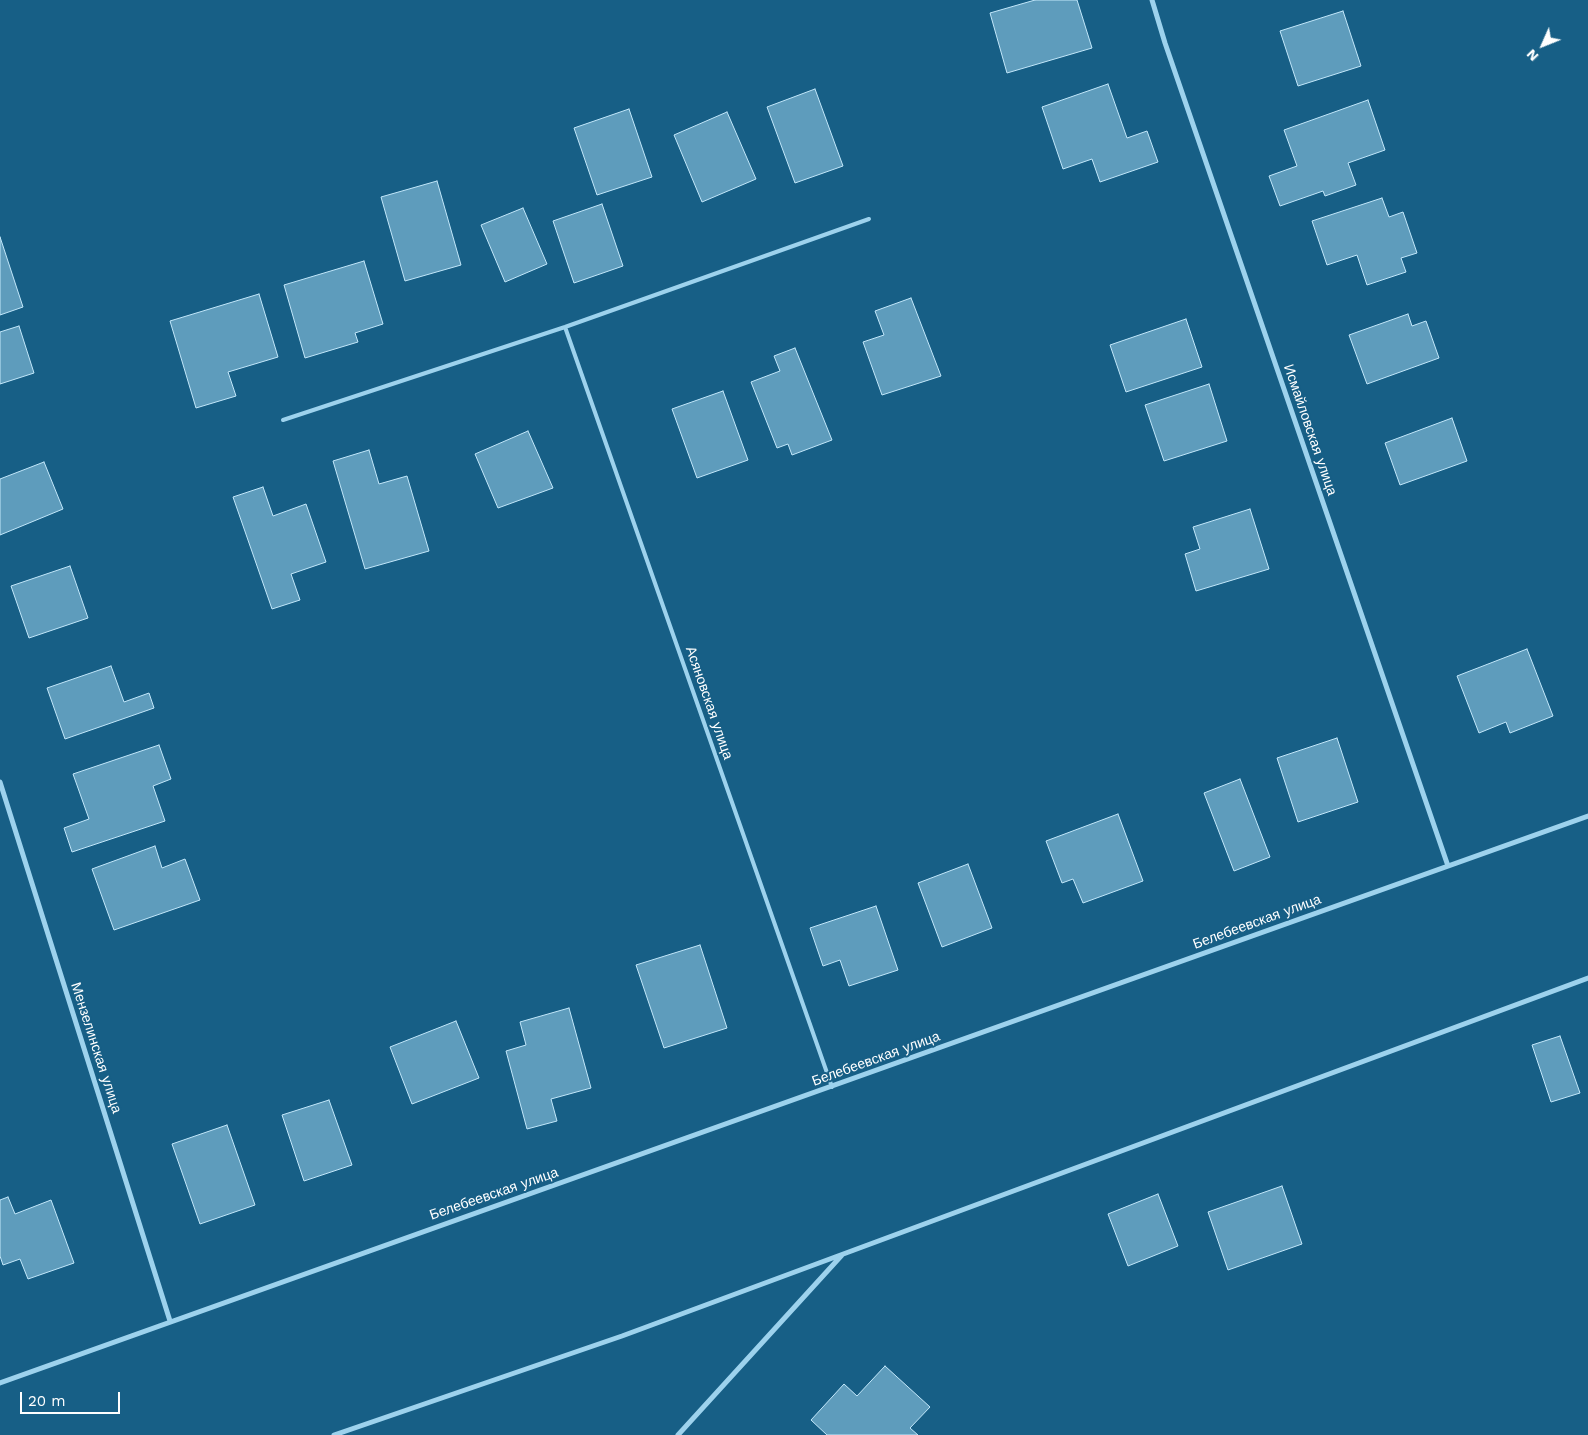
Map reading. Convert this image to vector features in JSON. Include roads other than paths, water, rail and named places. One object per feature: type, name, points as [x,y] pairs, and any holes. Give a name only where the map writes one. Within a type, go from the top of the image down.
[{"type":"street","name":"Исмайловская улица","points":[[1152,0],[1165,43],[1448,866]]},
{"type":"street","name":"Мензелинская улица","points":[[0,782],[170,1321]]},
{"type":"street","name":"Белебеевская улица","points":[[0,1383],[1588,816]]},
{"type":"street","points":[[334,1435],[622,1336],[1588,978]]},
{"type":"street","points":[[678,1435],[844,1253]]},
{"type":"lane","points":[[283,420],[565,326],[870,219]]},
{"type":"lane","name":"Асяновская улица","points":[[565,326],[832,1087]]}]
